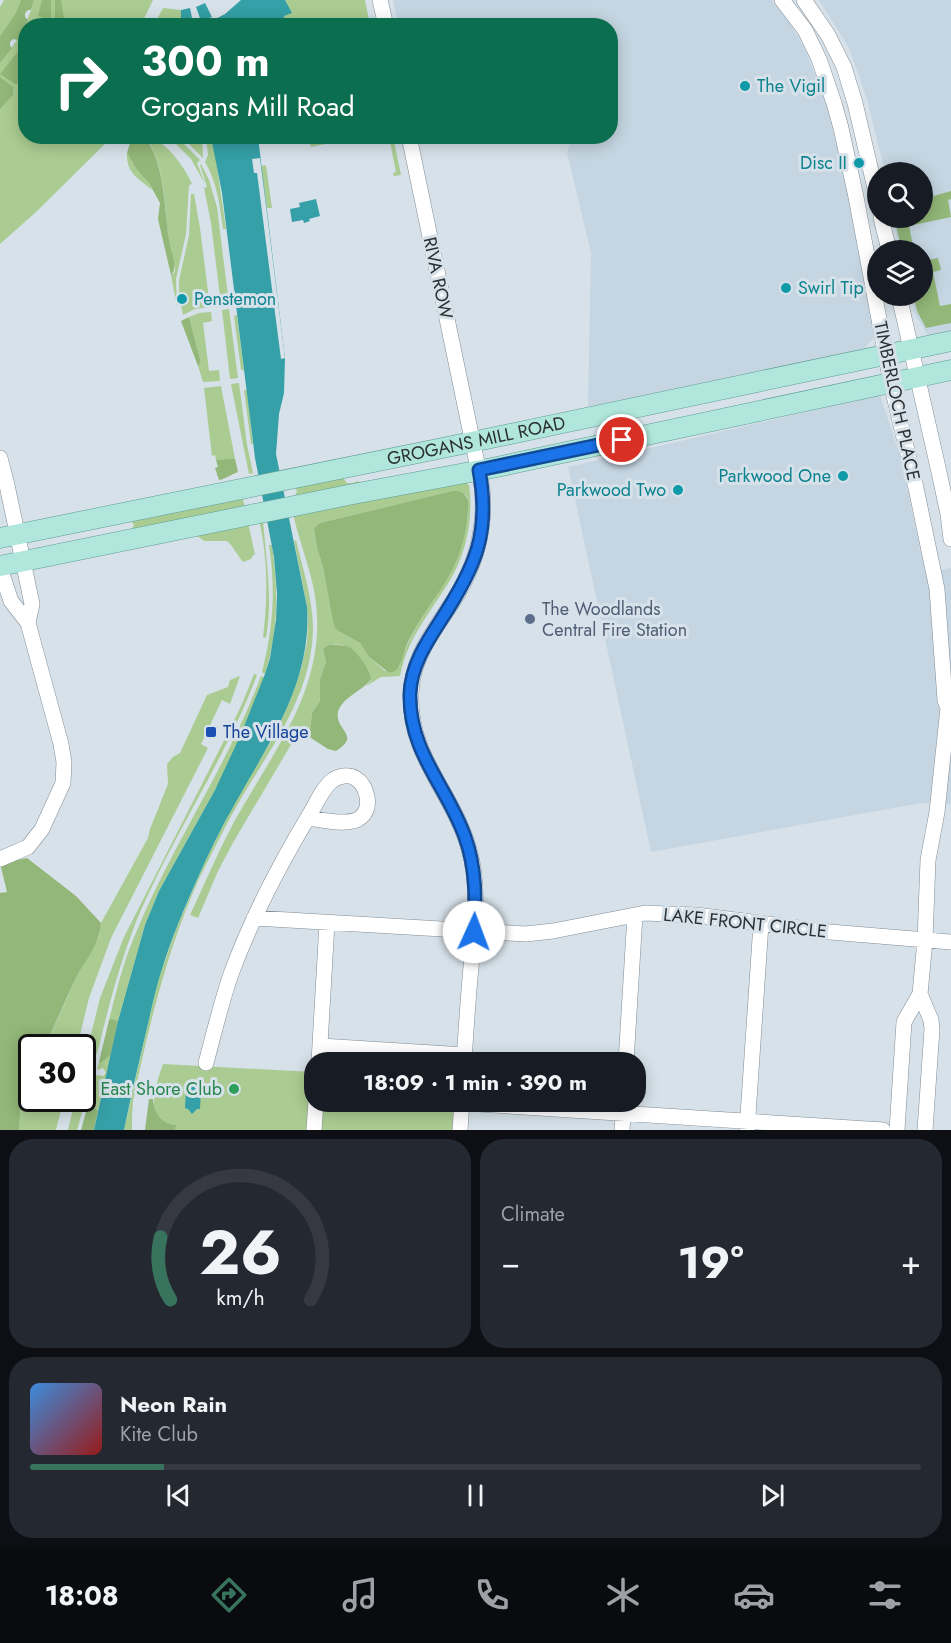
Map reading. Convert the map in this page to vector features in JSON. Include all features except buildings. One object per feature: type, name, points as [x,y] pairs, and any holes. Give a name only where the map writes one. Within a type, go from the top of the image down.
[{"type":"main road","name":"GROGANS MILL ROAD","points":[[9,536],[951,341]]},
{"type":"main road","name":"GROGANS MILL ROAD","points":[[0,567],[291,506],[479,470],[951,370]]},
{"type":"street","points":[[380,0],[384,18]]},
{"type":"street","name":"TIMBERLOCH PLACE","points":[[782,0],[805,30],[827,79],[836,108],[885,355],[927,545],[944,593],[945,700],[949,705],[937,812],[928,854],[920,994],[904,1022],[897,1130]]},
{"type":"street","points":[[804,0],[838,53],[844,67],[869,162]]},
{"type":"street","points":[[836,108],[855,104]]},
{"type":"street","name":"RIVA ROW","points":[[411,144],[483,497],[482,532],[476,556],[466,580],[423,648],[414,673],[410,694],[411,718],[419,746],[456,817],[470,851],[474,880],[474,932],[464,1052]]},
{"type":"street","name":"TIMBERLOCH PLACE","points":[[901,306],[941,483],[951,540]]},
{"type":"street","points":[[0,458],[9,536],[24,561],[32,604],[28,623]]},
{"type":"street","points":[[927,545],[951,540]]},
{"type":"street","points":[[0,567],[11,602],[28,623],[64,762],[63,783],[42,829],[28,847],[0,859]]},
{"type":"street","points":[[206,1062],[227,987],[254,918],[308,818]]},
{"type":"street","name":"LAKE FRONT CIRCLE","points":[[254,918],[536,934],[645,913],[696,915],[761,924],[951,942]]},
{"type":"street","points":[[628,1052],[635,915]]},
{"type":"street","points":[[321,1052],[327,923]]},
{"type":"street","points":[[747,1126],[761,924]]},
{"type":"street","name":"TIMBERLOCH PLACE","points":[[920,994],[931,1020],[932,1029],[925,1130]]},
{"type":"street","points":[[321,1046],[392,1052]]},
{"type":"street","points":[[646,1110],[747,1126],[883,1130]]},
{"type":"street","points":[[314,1130],[315,1112]]},
{"type":"street","points":[[460,1130],[461,1112]]},
{"type":"street","points":[[622,1130],[624,1112]]},
{"type":"shaded area","points":[[393,0],[772,0],[784,14],[803,45],[825,99],[848,191],[867,289],[867,306],[870,306],[876,335],[862,351],[588,407],[591,253],[567,152],[570,144],[618,144],[618,18],[397,18]]},
{"type":"shaded area","points":[[819,0],[951,0],[951,332],[929,337],[916,316],[914,306],[933,306],[933,240],[898,240],[894,228],[933,228],[933,162],[883,162],[867,99],[849,48]]},
{"type":"shaded area","points":[[880,395],[901,459],[925,573],[951,568],[951,804],[921,803],[651,852],[568,467]]},
{"type":"green space","points":[[4,0],[21,0],[15,14],[0,36],[0,7]]},
{"type":"green space","points":[[21,0],[34,0],[31,10],[25,13],[26,18],[18,18],[18,40],[13,39],[10,42],[12,48],[0,63],[0,36],[15,14]]},
{"type":"green space","points":[[34,0],[153,0],[144,18],[28,17]]},
{"type":"green space","points":[[42,0],[51,0],[51,18],[38,16]]},
{"type":"green space","points":[[55,0],[61,0],[64,18],[55,18]]},
{"type":"green space","points":[[285,0],[365,0],[369,18],[284,18]]},
{"type":"green space","points":[[163,8],[181,10],[181,18],[158,18]]},
{"type":"green space","points":[[18,38],[18,144],[105,144],[0,244],[0,63]]},
{"type":"green space","points":[[18,52],[18,84],[15,84],[0,74]]},
{"type":"green space","points":[[0,77],[13,87],[13,95],[0,109]]},
{"type":"green space","points":[[130,144],[149,144],[155,156],[165,200],[174,263],[171,275],[158,219],[160,203],[149,183],[137,170],[127,153]]},
{"type":"green space","points":[[162,144],[166,147],[179,161],[192,184],[189,185],[186,234],[176,279],[177,307],[171,275],[175,269],[168,240],[162,183],[150,145]]},
{"type":"green space","points":[[176,144],[184,144],[200,160],[197,163],[205,184],[191,159]]},
{"type":"green space","points":[[189,144],[202,144],[203,158]]},
{"type":"green space","points":[[207,144],[213,144],[226,229],[223,229],[215,186],[205,162],[208,155]]},
{"type":"green space","points":[[390,144],[394,144],[401,175],[394,176],[393,173],[396,172]]},
{"type":"green space","points":[[127,153],[137,170],[149,183],[152,190],[131,171]]},
{"type":"green space","points":[[201,164],[209,180],[217,207],[229,304],[221,305],[211,223],[204,188],[207,187]]},
{"type":"green space","points":[[266,165],[272,208],[267,208],[261,166]]},
{"type":"green space","points":[[951,191],[951,199],[948,200],[951,217],[933,221],[933,196]]},
{"type":"green space","points":[[191,194],[194,194],[200,228],[210,307],[195,309],[183,315],[179,281],[189,235]]},
{"type":"green space","points":[[896,228],[909,228],[912,240],[900,240]]},
{"type":"green space","points":[[938,258],[941,270],[933,272],[933,259]]},
{"type":"green space","points":[[933,272],[940,306],[951,304],[951,323],[926,328],[916,306],[933,306]]},
{"type":"green space","points":[[229,309],[238,378],[230,379],[222,310]]},
{"type":"green space","points":[[211,312],[212,321],[203,323],[209,371],[219,370],[220,381],[203,382],[198,366],[200,359],[189,317]]},
{"type":"green space","points":[[237,315],[244,370],[241,370],[234,316]]},
{"type":"green space","points":[[189,317],[200,359],[198,366],[181,321]]},
{"type":"green space","points":[[239,383],[253,473],[249,474],[231,384]]},
{"type":"green space","points":[[221,386],[235,459],[216,460],[215,455],[212,456],[204,388]]},
{"type":"green space","points":[[244,390],[247,390],[253,444],[251,444]]},
{"type":"green space","points":[[235,459],[238,472],[219,480],[215,468],[218,467],[216,460]]},
{"type":"green space","points":[[340,474],[347,483],[358,481],[362,484],[294,499],[297,491],[295,487]]},
{"type":"green space","points":[[466,479],[469,485],[470,518],[459,561],[415,634],[400,676],[381,677],[366,686],[371,680],[358,655],[346,646],[331,645],[323,649],[326,662],[320,679],[320,701],[312,713],[310,730],[304,728],[299,731],[234,841],[198,918],[190,915],[235,820],[291,722],[303,697],[311,671],[316,644],[316,602],[293,513]],"holes":[[[452,491],[466,495],[467,522],[459,555],[445,582],[419,622],[399,666],[396,669],[385,671],[369,657],[360,643],[340,632],[332,617],[314,528],[320,523]]]},
{"type":"green space","points":[[452,491],[464,494],[468,503],[466,530],[462,545],[451,572],[409,639],[400,665],[395,671],[388,672],[369,657],[360,643],[335,628],[314,528],[320,523]]},
{"type":"green space","points":[[242,495],[245,508],[131,530],[134,525],[129,522]]},
{"type":"green space","points":[[263,519],[269,594],[266,638],[263,637],[266,564],[259,520]]},
{"type":"green space","points":[[248,522],[255,555],[243,562],[227,541],[204,541],[195,534]]},
{"type":"green space","points":[[296,540],[313,618],[311,652],[306,674],[299,696],[279,737],[231,816],[199,879],[177,933],[152,1016],[133,1101],[132,1130],[124,1130],[157,984],[176,929],[207,857],[236,800],[274,736],[301,669],[307,642],[308,620],[294,541]]},
{"type":"green space","points":[[269,545],[272,545],[274,562],[276,610],[273,641],[265,674],[262,672],[269,640],[273,594]]},
{"type":"green space","points":[[329,645],[352,649],[366,666],[371,679],[340,707],[338,718],[347,736],[347,741],[336,751],[328,749],[300,731],[304,728],[310,730],[312,713],[320,701],[320,679],[326,662],[323,649]]},
{"type":"green space","points":[[254,674],[257,675],[232,734],[141,910],[121,963],[96,1054],[96,1034],[91,1034],[100,998],[124,937],[242,704]]},
{"type":"green space","points":[[240,676],[230,704],[222,700],[201,744],[208,748],[111,938],[89,998],[80,1034],[51,1034],[76,978],[99,936],[101,923],[148,838],[168,784],[167,764],[180,753],[207,695],[228,687],[230,680]]},
{"type":"green space","points":[[261,676],[264,677],[252,711],[220,781],[159,891],[145,925],[118,1021],[109,1020],[126,960],[147,906],[232,743]]},
{"type":"green space","points":[[27,858],[76,896],[101,923],[95,945],[76,978],[51,1034],[18,1034],[19,1130],[0,1130],[0,893],[7,892],[0,863]]},
{"type":"green space","points":[[109,1020],[118,1021],[111,1055],[99,1062]]},
{"type":"green space","points":[[111,1055],[98,1111],[96,1109],[96,1075],[103,1076],[106,1073],[103,1068],[97,1070],[99,1062]]},
{"type":"green space","name":"East Shore Club","points":[[163,1064],[304,1072],[304,1112],[310,1112],[309,1130],[175,1130],[175,1125],[158,1117],[155,1109],[157,1082]]},
{"type":"green space","points":[[149,1099],[153,1099],[155,1109],[162,1120],[176,1125],[175,1130],[145,1130]]},
{"type":"green space","points":[[96,1109],[98,1111],[94,1130],[81,1130],[86,1112],[96,1112]]},
{"type":"green space","points":[[20,1112],[60,1112],[56,1130],[19,1130]]},
{"type":"green space","points":[[72,1112],[82,1112],[77,1130],[68,1130]]},
{"type":"green space","points":[[321,1112],[456,1112],[455,1130],[320,1130]]},
{"type":"water","points":[[241,0],[285,0],[292,13],[284,16],[284,18],[217,18]]},
{"type":"water","points":[[205,3],[212,17],[200,18],[196,7]]},
{"type":"water","points":[[190,8],[192,18],[181,18],[181,10]]},
{"type":"water","points":[[212,144],[259,144],[285,358],[284,393],[279,414],[276,454],[307,607],[307,634],[303,660],[287,708],[215,840],[170,944],[156,989],[124,1130],[94,1130],[118,1021],[145,925],[159,891],[215,790],[241,734],[270,658],[276,620],[277,594],[274,557],[255,458],[222,193]]},
{"type":"water","points":[[316,199],[320,216],[304,223],[303,220],[292,222],[290,209],[300,207],[299,203]]},
{"type":"water","points":[[192,1084],[201,1090],[200,1109],[192,1114],[185,1108],[186,1089],[189,1089]]},
{"type":"pier","points":[[260,158],[285,358],[281,359],[257,173],[254,173],[252,159]]},
{"type":"place","name":"The Vigil","points":[[745,86]]},
{"type":"place","name":"Disc II","points":[[859,163]]},
{"type":"place","name":"Swirl Tip","points":[[786,288]]},
{"type":"place","name":"Penstemon","points":[[182,299]]},
{"type":"place","name":"Parkwood One","points":[[843,476]]},
{"type":"place","name":"Parkwood Two","points":[[678,490]]},
{"type":"place","name":"The Woodlands Central Fire Station","points":[[530,619]]},
{"type":"place","name":"The Village","points":[[211,732]]},
{"type":"place","name":"East Shore Club","points":[[234,1089]]},
{"type":"route","points":[[474,932],[475,899],[470,851],[456,817],[421,752],[413,726],[410,694],[416,665],[423,648],[466,580],[476,556],[483,516],[479,470],[622,440]]}]
